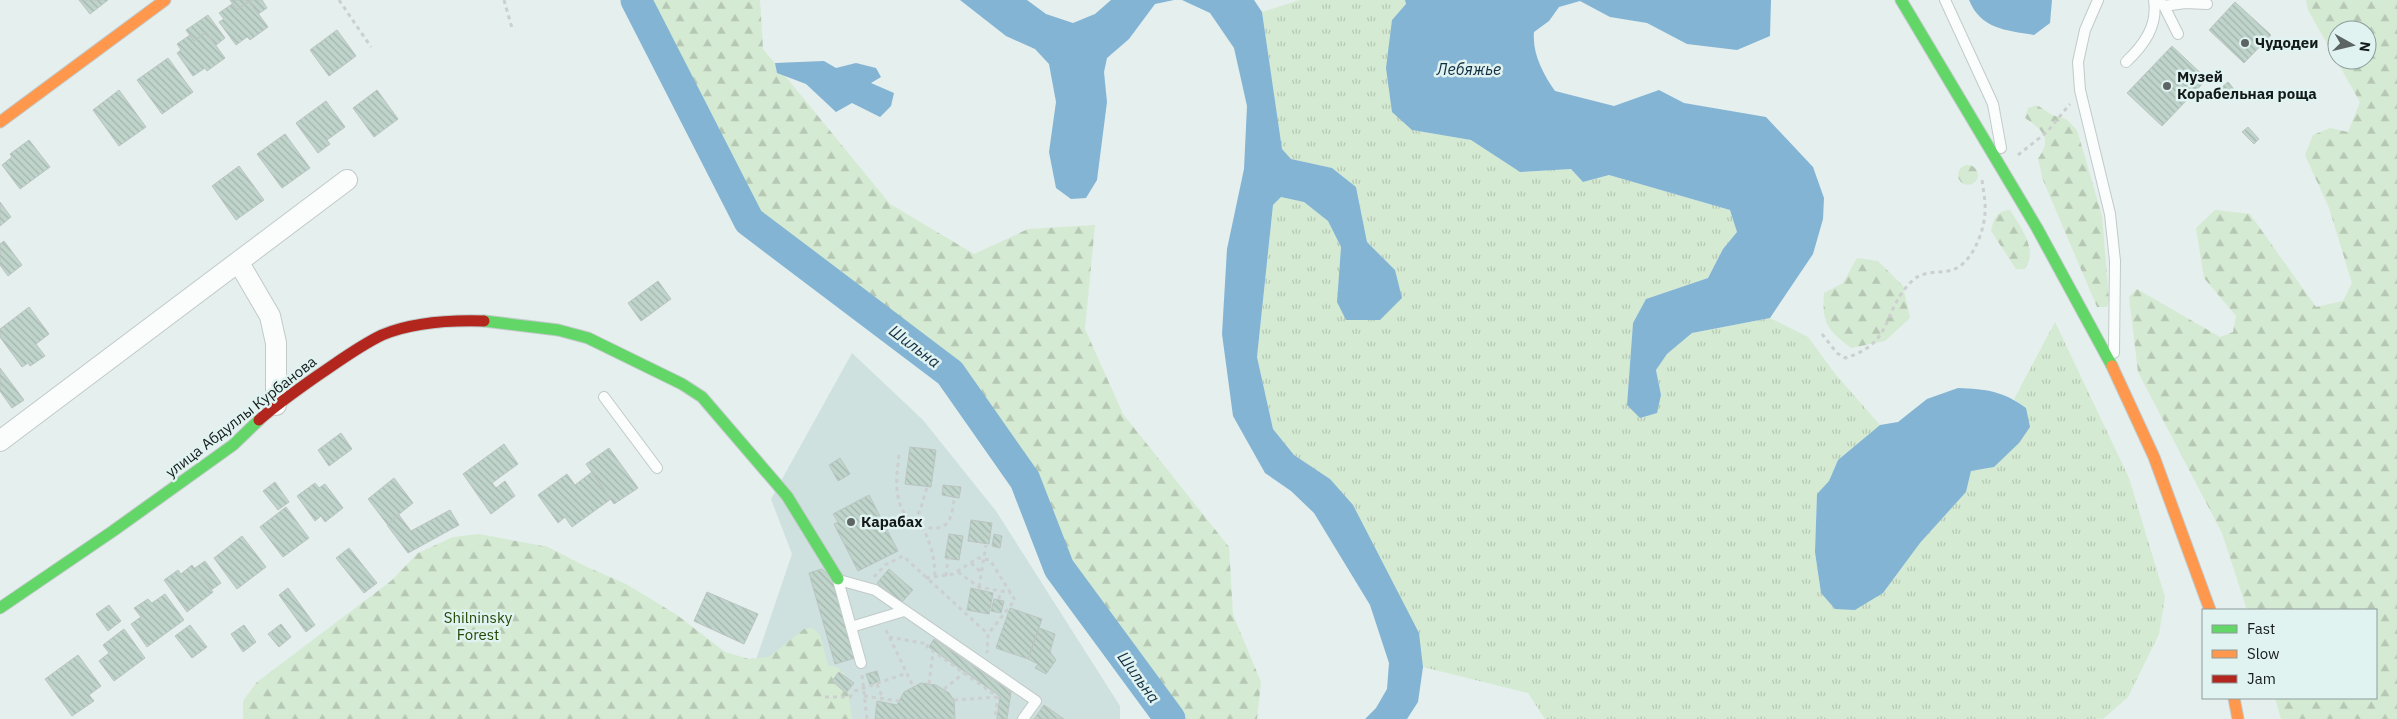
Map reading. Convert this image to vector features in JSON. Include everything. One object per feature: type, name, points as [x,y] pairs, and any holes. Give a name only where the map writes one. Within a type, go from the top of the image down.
[{"type":"street","points":[[0,122],[165,0]]},
{"type":"street","points":[[1901,0],[2005,171],[2114,368],[2169,492],[2210,609]]},
{"type":"street","points":[[0,441],[347,180]]},
{"type":"street","points":[[239,263],[270,316],[276,343],[276,405]]},
{"type":"street","name":"улица Абдуллы Курбанова","points":[[0,608],[211,461],[276,405],[358,348],[383,335],[412,326],[443,322],[482,321],[558,330],[588,338],[682,384],[702,397],[787,496],[838,580]]},
{"type":"street","points":[[2234,699],[2238,719]]},
{"type":"lane","points":[[1945,0],[1993,104],[2005,171]]},
{"type":"lane","points":[[2098,0],[2085,30],[2078,62],[2080,90],[2110,214],[2116,260],[2114,368]]},
{"type":"lane","points":[[2126,62],[2140,49],[2150,33],[2156,14],[2154,0]]},
{"type":"lane","points":[[2178,34],[2161,3],[2207,4]]},
{"type":"lane","points":[[604,397],[657,468]]},
{"type":"lane","points":[[861,663],[838,580],[875,590],[1036,701],[1023,719]]},
{"type":"lane","points":[[851,627],[904,611]]},
{"type":"path","points":[[338,0],[371,47]]},
{"type":"path","points":[[504,0],[512,28]]},
{"type":"path","points":[[2005,171],[2021,151],[2047,132],[2064,113],[2080,90]]},
{"type":"path","points":[[1822,334],[1837,353],[1845,358],[1862,353],[1880,337],[1897,301],[1913,280],[1932,271],[1950,271],[1965,261],[1981,234],[1985,213],[1982,174]]},
{"type":"path","points":[[899,455],[896,485],[899,502],[903,511],[912,520],[938,529],[947,523],[954,500]]},
{"type":"path","points":[[912,520],[920,510],[927,487]]},
{"type":"path","points":[[922,525],[931,543],[935,559],[935,578]]},
{"type":"path","points":[[982,588],[981,573],[986,546]]},
{"type":"path","points":[[865,587],[885,565],[903,556],[988,634]]},
{"type":"path","points":[[946,576],[948,558]]},
{"type":"path","points":[[926,578],[946,576],[958,572],[978,558],[990,560],[1015,600],[988,634],[986,666]]},
{"type":"path","points":[[971,563],[981,573]]},
{"type":"path","points":[[958,572],[982,588],[1011,594]]},
{"type":"path","points":[[999,599],[1000,591]]},
{"type":"path","points":[[882,618],[889,637],[913,686]]},
{"type":"path","points":[[889,637],[928,644],[926,647],[998,697]]},
{"type":"path","points":[[929,684],[933,652]]},
{"type":"path","points":[[861,663],[867,719]]},
{"type":"path","points":[[825,697],[850,697],[853,690],[907,673]]},
{"type":"path","points":[[944,689],[964,673]]},
{"type":"path","points":[[876,684],[882,699]]},
{"type":"path","points":[[864,696],[899,701]]},
{"type":"path","points":[[954,700],[998,697]]},
{"type":"path","points":[[995,719],[998,697]]},
{"type":"shaded area","points":[[852,353],[923,420],[996,511],[1120,706],[1120,719],[751,719],[742,701],[792,554],[771,499]]},
{"type":"green space","points":[[636,0],[760,0],[763,49],[890,204],[974,254],[1028,229],[1095,225],[1085,329],[1123,414],[1229,547],[1233,615],[1261,682],[1257,719],[1170,719],[1059,568],[1025,480],[950,373],[749,221]]},
{"type":"green space","points":[[1300,0],[1405,0],[1406,4],[1392,20],[1412,130],[1471,140],[1520,172],[1571,169],[1583,182],[1609,175],[1730,210],[1737,232],[1723,249],[1708,278],[1646,299],[1633,323],[1627,405],[1661,395],[1656,370],[1667,354],[1692,333],[1770,318],[1808,337],[1836,375],[1880,425],[1838,460],[1829,481],[1817,494],[1815,552],[1821,593],[1835,609],[1883,593],[1920,543],[1966,492],[1971,471],[1994,467],[2026,408],[2014,399],[2055,322],[2129,478],[2165,597],[2159,634],[2128,697],[2103,719],[1545,719],[1528,693],[1423,667],[1419,633],[1330,479],[1294,455],[1273,429],[1257,357],[1273,205],[1281,197],[1304,202],[1328,221],[1341,247],[1337,302],[1395,270],[1367,242],[1356,187],[1332,168],[1291,159],[1282,149],[1262,12]]},
{"type":"green space","points":[[2306,0],[2397,0],[2397,719],[2281,719],[2275,699],[2377,699],[2377,609],[2247,609],[2222,533],[2138,372],[2129,297],[2137,289],[2220,337],[2233,332],[2236,316],[2204,278],[2196,228],[2215,210],[2250,214],[2316,307],[2343,301],[2352,283],[2329,208],[2305,155],[2313,135],[2330,128],[2348,132],[2360,102],[2342,70],[2377,70],[2377,20],[2327,20],[2327,44],[2308,10]]},
{"type":"green space","points":[[2037,105],[2052,115],[2066,119],[2077,130],[2102,216],[2109,299],[2107,307],[2097,307],[2043,180],[2038,159],[2045,146],[2044,136],[2037,127],[2025,118],[2028,108]]},
{"type":"green space","points":[[1968,165],[1975,168],[1978,175],[1975,182],[1968,185],[1961,182],[1958,175],[1961,168]]},
{"type":"green space","points":[[2010,210],[2023,231],[2029,247],[2030,255],[2024,269],[2016,269],[1991,231],[1996,216]]},
{"type":"green space","points":[[1857,258],[1878,261],[1903,286],[1910,318],[1885,341],[1851,348],[1836,336],[1825,319],[1824,293],[1843,283]]},
{"type":"green space","name":"Shilninsky Forest","points":[[479,534],[548,547],[626,584],[677,615],[725,652],[749,659],[769,657],[804,629],[813,628],[820,635],[828,665],[839,668],[846,676],[852,719],[243,719],[243,701],[257,682],[391,581],[418,553],[453,537]]},
{"type":"water","points":[[960,0],[1027,0],[1046,14],[1073,23],[1095,14],[1111,0],[1174,0],[1155,4],[1129,39],[1107,58],[1104,72],[1107,102],[1097,180],[1086,198],[1071,199],[1056,188],[1049,152],[1056,102],[1049,64],[1035,49],[1006,36]]},
{"type":"water","points":[[1182,0],[1254,0],[1262,12],[1282,149],[1291,159],[1332,168],[1356,187],[1367,242],[1395,270],[1402,298],[1380,320],[1346,320],[1337,302],[1341,247],[1328,221],[1304,202],[1281,197],[1273,205],[1257,357],[1273,429],[1294,455],[1330,479],[1353,505],[1419,633],[1423,667],[1418,702],[1407,719],[1365,719],[1376,708],[1387,689],[1389,663],[1370,605],[1314,513],[1291,491],[1265,473],[1233,416],[1222,334],[1227,249],[1244,169],[1247,106],[1234,48],[1210,13]]},
{"type":"water","name":"Лебяжье","points":[[1405,0],[1771,0],[1770,36],[1737,50],[1687,44],[1647,23],[1610,17],[1580,1],[1559,7],[1549,21],[1534,32],[1535,48],[1539,63],[1555,91],[1614,106],[1659,90],[1684,103],[1766,117],[1813,167],[1824,198],[1823,219],[1813,254],[1770,318],[1692,333],[1667,354],[1656,370],[1661,395],[1657,413],[1640,418],[1627,405],[1633,323],[1646,299],[1708,278],[1723,249],[1737,232],[1730,210],[1609,175],[1583,182],[1571,169],[1520,172],[1471,140],[1412,130],[1392,112],[1386,68],[1392,20],[1406,4]]},
{"type":"water","points":[[1969,0],[2052,0],[2050,23],[2034,35],[2004,29],[1980,17]]},
{"type":"water","points":[[824,61],[836,68],[856,63],[876,68],[881,77],[871,83],[894,93],[891,106],[880,117],[852,103],[836,112],[806,84],[777,73],[775,63]]},
{"type":"water","points":[[1958,388],[1986,390],[2002,394],[2018,402],[2026,408],[2030,427],[2019,443],[1994,467],[1971,471],[1966,492],[1920,543],[1883,593],[1855,610],[1835,609],[1821,593],[1815,552],[1817,494],[1829,481],[1838,460],[1880,425],[1898,422],[1927,399]]},
{"type":"building","points":[[79,0],[108,0],[90,14]]},
{"type":"building","points":[[230,0],[262,0],[267,8],[258,14],[249,1],[237,10]]},
{"type":"building","points":[[249,1],[268,27],[250,40],[247,37],[236,45],[219,22],[224,19],[219,13],[232,4],[237,10]]},
{"type":"building","points":[[2235,2],[2271,35],[2244,63],[2209,30]]},
{"type":"building","points":[[208,15],[225,38],[216,45],[206,32],[194,41],[186,30]]},
{"type":"building","points":[[337,30],[356,56],[329,76],[310,50]]},
{"type":"building","points":[[206,32],[225,58],[207,71],[205,68],[193,76],[177,53],[181,50],[177,44],[190,35],[194,41]]},
{"type":"building","name":"Музей Корабельная роща","points":[[2172,46],[2207,79],[2162,126],[2127,93]]},
{"type":"building","points":[[168,58],[193,92],[162,114],[137,80]]},
{"type":"building","points":[[2228,82],[2238,94],[2231,100],[2221,88]]},
{"type":"building","points":[[119,90],[146,127],[119,146],[93,110]]},
{"type":"building","points":[[377,90],[398,119],[374,137],[353,108]]},
{"type":"building","points":[[326,101],[345,127],[327,140],[330,144],[318,153],[296,123]]},
{"type":"building","points":[[2248,127],[2259,139],[2254,144],[2242,132]]},
{"type":"building","points":[[285,134],[310,168],[282,188],[257,154]]},
{"type":"building","points":[[29,140],[50,167],[20,189],[2,165],[12,157],[10,154]]},
{"type":"building","points":[[239,166],[264,200],[236,220],[212,186]]},
{"type":"building","points":[[0,202],[11,217],[0,226]]},
{"type":"building","points":[[4,241],[22,265],[8,276],[0,265],[0,244]]},
{"type":"building","points":[[658,281],[671,299],[641,321],[628,303]]},
{"type":"building","points":[[29,307],[49,334],[36,344],[45,356],[30,366],[28,363],[22,367],[0,337],[0,329]]},
{"type":"building","points":[[0,368],[24,400],[12,408],[0,391]]},
{"type":"building","points":[[341,433],[352,449],[329,466],[318,450]]},
{"type":"building","points":[[504,444],[518,464],[492,483],[496,488],[505,481],[515,496],[491,514],[463,474]]},
{"type":"building","points":[[910,447],[936,450],[931,487],[905,484]]},
{"type":"building","points":[[609,448],[638,488],[614,504],[586,464]]},
{"type":"building","points":[[840,458],[850,474],[838,481],[829,465]]},
{"type":"building","points":[[592,472],[611,499],[572,527],[565,517],[558,523],[538,495],[567,474],[575,485]]},
{"type":"building","points":[[394,478],[413,503],[387,524],[368,499]]},
{"type":"building","points":[[275,482],[289,502],[278,510],[263,491]]},
{"type":"building","points":[[315,483],[319,488],[325,484],[343,508],[325,522],[321,516],[315,521],[297,496]]},
{"type":"building","points":[[943,485],[961,487],[959,498],[942,495]]},
{"type":"building","points":[[869,495],[898,551],[858,571],[834,524],[838,522],[833,514]]},
{"type":"building","points":[[286,507],[309,538],[283,557],[260,527]]},
{"type":"building","points":[[450,510],[459,525],[408,553],[387,525],[399,515],[411,531]]},
{"type":"building","points":[[971,520],[992,523],[989,544],[968,541]]},
{"type":"building","points":[[949,534],[963,536],[959,560],[945,558]]},
{"type":"building","points":[[994,534],[1002,536],[1000,548],[992,546]]},
{"type":"building","points":[[242,536],[266,567],[237,589],[214,558]]},
{"type":"building","points":[[349,548],[377,583],[364,593],[336,558]]},
{"type":"building","points":[[205,561],[221,583],[211,590],[195,568]]},
{"type":"building","points":[[192,565],[213,592],[187,612],[164,580],[178,570],[181,574]]},
{"type":"building","points":[[822,569],[832,578],[855,658],[835,664],[809,573]]},
{"type":"building","points":[[889,569],[913,590],[900,604],[877,583]]},
{"type":"building","points":[[288,588],[315,625],[306,632],[279,595]]},
{"type":"building","points":[[971,588],[993,593],[989,614],[967,610]]},
{"type":"building","points":[[707,592],[758,614],[744,644],[694,621]]},
{"type":"building","points":[[165,594],[184,620],[147,647],[131,624],[141,617],[134,608],[148,599],[152,603]]},
{"type":"building","points":[[994,599],[1004,601],[1001,613],[991,611]]},
{"type":"building","points":[[109,605],[121,621],[108,631],[96,614]]},
{"type":"building","points":[[1010,608],[1042,619],[1028,659],[996,648]]},
{"type":"building","points":[[281,624],[291,637],[279,647],[268,634]]},
{"type":"building","points":[[190,625],[207,647],[192,658],[175,636]]},
{"type":"building","points":[[244,625],[256,642],[243,652],[231,634]]},
{"type":"building","points":[[1039,628],[1055,634],[1050,652],[1056,660],[1046,674],[1035,668],[1038,664],[1028,659]]},
{"type":"building","points":[[124,629],[145,658],[114,681],[99,661],[109,653],[103,645]]},
{"type":"building","points":[[934,639],[1011,692],[1007,719],[997,719],[1000,696],[929,647]]},
{"type":"building","points":[[78,655],[101,686],[89,695],[94,701],[72,716],[45,679]]},
{"type":"building","points":[[877,671],[880,681],[870,685],[866,674]]},
{"type":"building","points":[[839,672],[854,683],[846,693],[832,681]]},
{"type":"building","points":[[921,683],[936,685],[949,693],[954,700],[955,719],[875,719],[877,701],[897,705],[904,692]]},
{"type":"building","points":[[1044,705],[1064,719],[1034,719]]},
{"type":"waterway","name":"Шильна","points":[[636,0],[749,221],[950,373],[1025,480],[1059,568],[1170,719]]},
{"type":"traffic: fast","points":[[1901,0],[2037,228],[2112,366]]},
{"type":"traffic: fast","points":[[484,321],[558,330],[588,338],[682,384],[702,397],[787,496],[838,579]]},
{"type":"traffic: fast","points":[[0,608],[113,531],[233,445],[259,420]]},
{"type":"traffic: slow","points":[[0,122],[165,0]]},
{"type":"traffic: slow","points":[[2112,366],[2154,457],[2210,609]]},
{"type":"traffic: slow","points":[[2234,699],[2238,719]]},
{"type":"traffic: jam","points":[[259,420],[317,376],[382,335],[406,327],[432,323],[484,321]]},
{"type":"place","name":"Чудодеи","points":[[2245,43]]},
{"type":"place","name":"Музей Корабельная роща","points":[[2167,86]]},
{"type":"place","name":"Карабах","points":[[851,522]]}]
